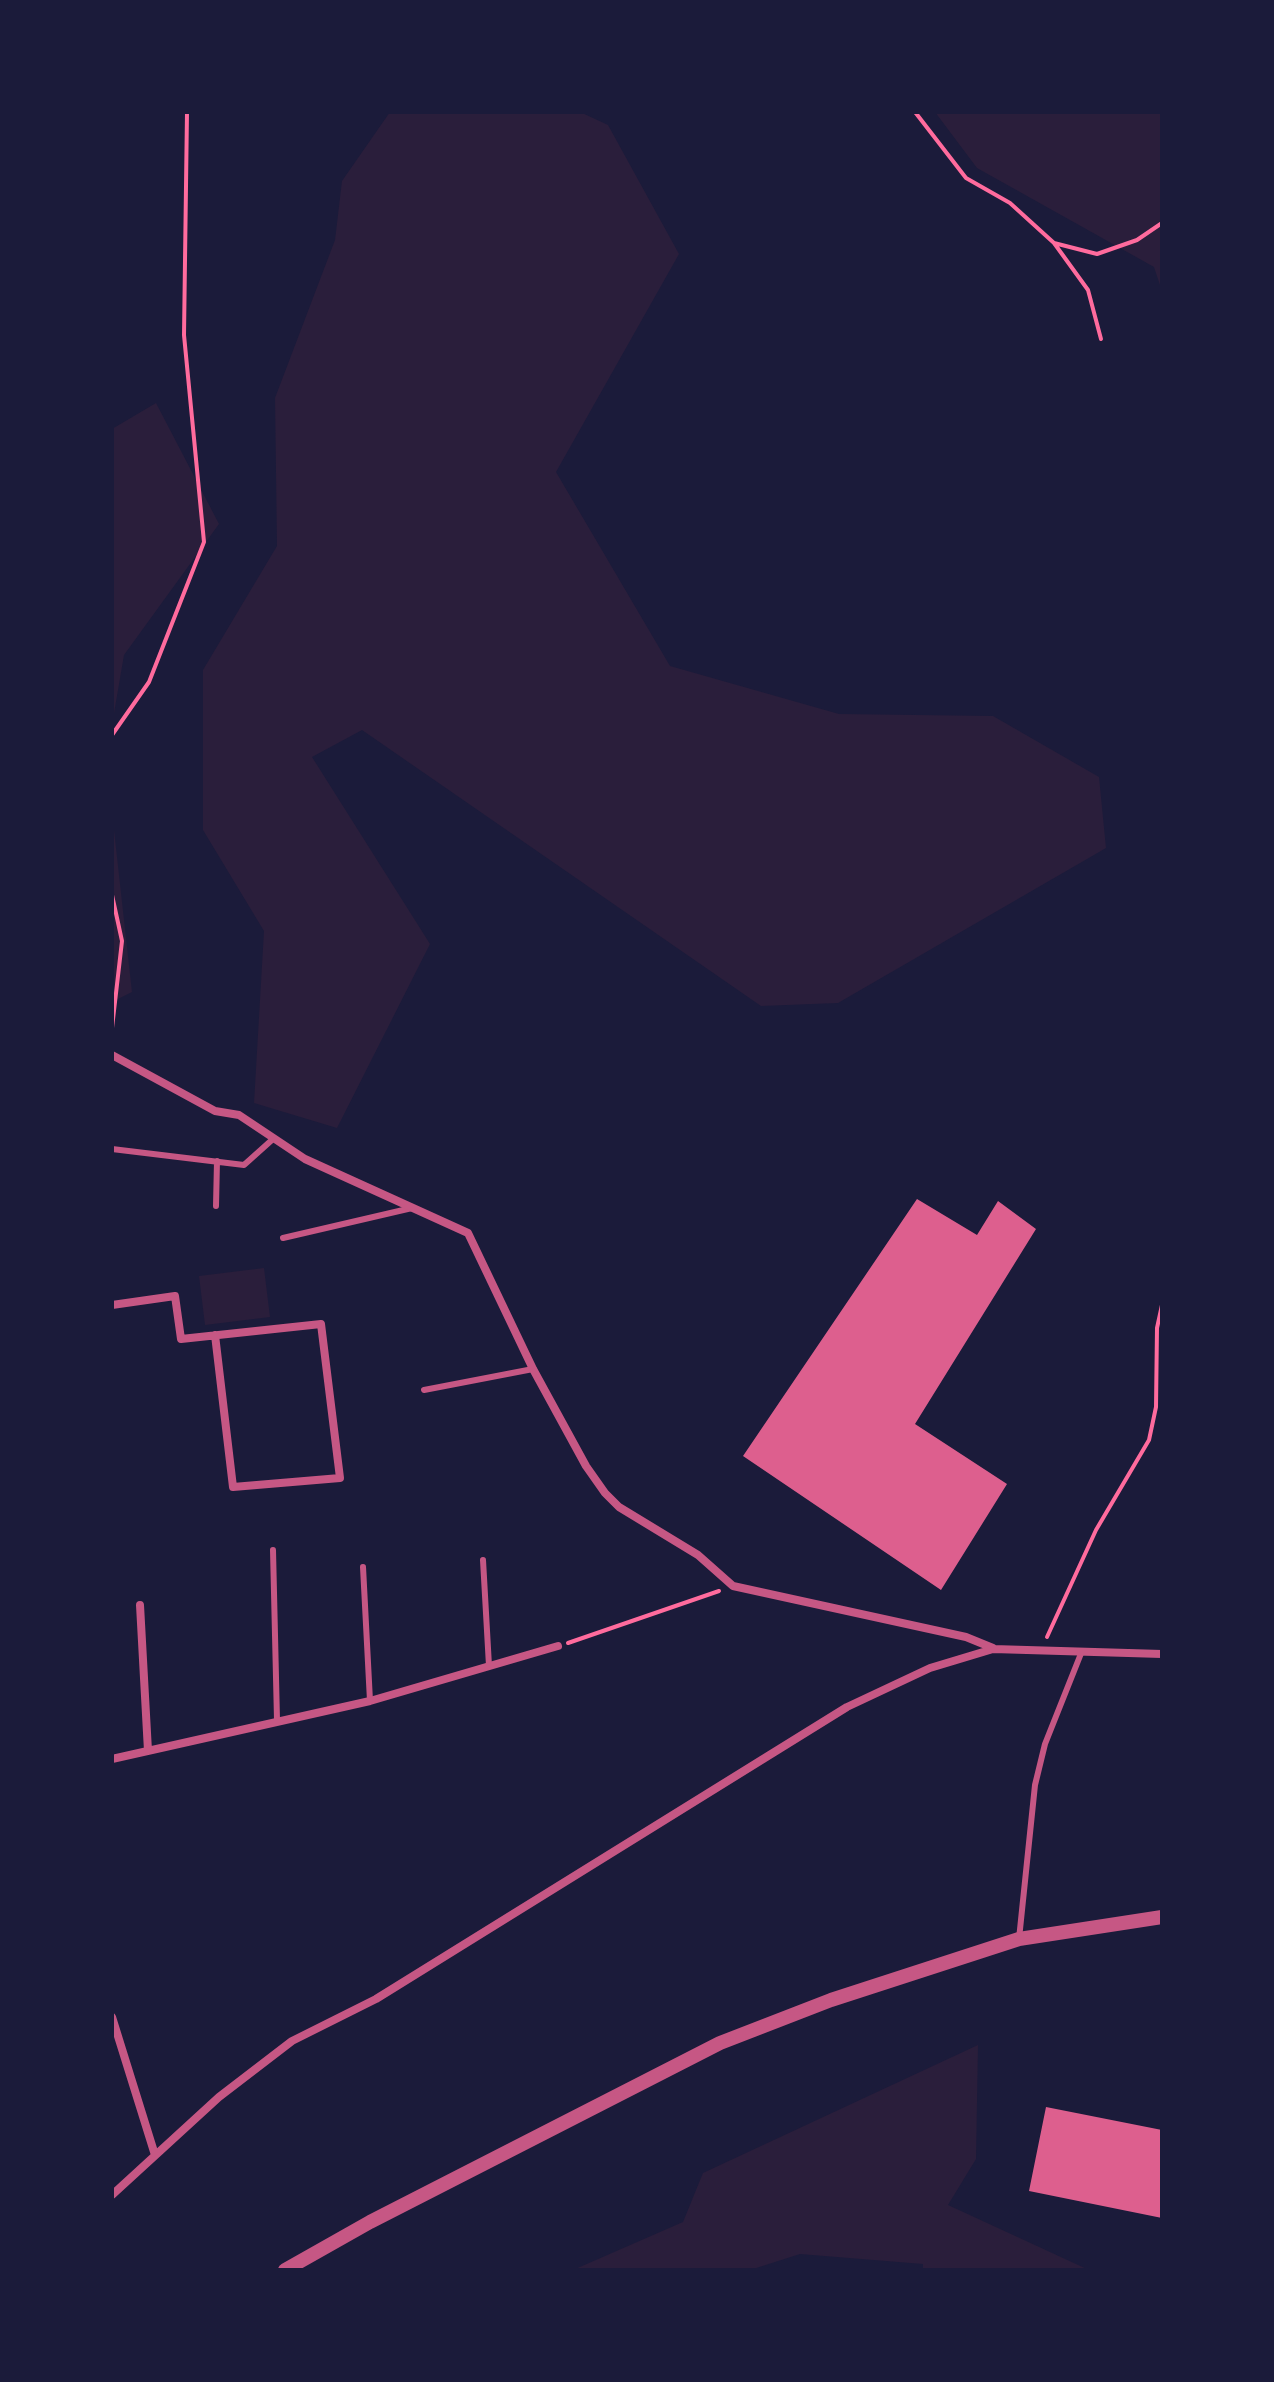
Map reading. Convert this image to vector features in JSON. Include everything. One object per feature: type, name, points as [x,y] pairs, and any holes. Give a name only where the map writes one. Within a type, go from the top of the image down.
[{"type":"street","points":[[112,1055],[215,1111],[239,1115],[305,1159],[468,1233],[533,1369],[586,1466],[605,1493],[619,1507],[698,1555],[733,1586],[966,1637],[993,1649]]},
{"type":"street","points":[[112,1305],[175,1296],[181,1339],[215,1335],[321,1324],[340,1478],[233,1487],[215,1335]]},
{"type":"street","points":[[140,1605],[148,1751]]},
{"type":"street","points":[[112,1759],[370,1701],[558,1646]]},
{"type":"street","points":[[112,2195],[219,2097],[292,2041],[376,1999],[847,1707],[930,1668],[993,1649],[1162,1654]]},
{"type":"street","points":[[285,2270],[370,2222],[720,2043],[831,2000],[1019,1939],[1162,1917]]},
{"type":"street","points":[[112,2017],[155,2155]]},
{"type":"lane","points":[[112,1149],[244,1165],[273,1139]]},
{"type":"lane","points":[[216,1206],[217,1161]]},
{"type":"lane","points":[[283,1238],[412,1208]]},
{"type":"lane","points":[[424,1390],[533,1369]]},
{"type":"lane","points":[[273,1550],[277,1720]]},
{"type":"lane","points":[[483,1560],[489,1666]]},
{"type":"lane","points":[[363,1567],[370,1701]]},
{"type":"lane","points":[[1019,1939],[1035,1785],[1050,1731],[1082,1651]]},
{"type":"path","points":[[112,735],[149,682],[204,542],[184,335],[187,112]]},
{"type":"path","points":[[915,112],[966,178],[1010,203],[1054,243],[1088,290],[1101,339]]},
{"type":"path","points":[[1054,243],[1097,254],[1137,240],[1162,223]]},
{"type":"path","points":[[112,895],[122,941],[112,1028]]},
{"type":"path","points":[[1042,1650],[1096,1530],[1149,1440],[1156,1407],[1157,1328],[1162,1305]]},
{"type":"path","points":[[558,1646],[733,1586]]},
{"type":"shaded area","points":[[390,112],[580,112],[608,125],[679,254],[556,472],[670,666],[839,714],[993,716],[1099,777],[1106,848],[838,1003],[761,1006],[362,730],[312,757],[430,944],[337,1128],[254,1103],[264,931],[203,830],[203,670],[277,546],[275,398],[335,240],[342,181]]},
{"type":"shaded area","points":[[935,112],[1162,112],[1162,291],[1154,267],[977,168]]},
{"type":"shaded area","points":[[156,403],[219,524],[124,655],[112,725],[112,429]]},
{"type":"shaded area","points":[[112,812],[132,992],[112,1002]]},
{"type":"shaded area","points":[[264,1268],[270,1317],[205,1325],[199,1276]]},
{"type":"shaded area","points":[[978,2045],[976,2159],[948,2205],[1089,2270],[923,2270],[923,2264],[800,2254],[750,2270],[573,2270],[683,2222],[703,2173]]},
{"type":"building","points":[[917,1199],[977,1235],[998,1201],[1036,1229],[915,1424],[1007,1484],[941,1590],[743,1456]]},
{"type":"building","points":[[1046,2107],[1162,2130],[1162,2218],[1029,2191]]}]
